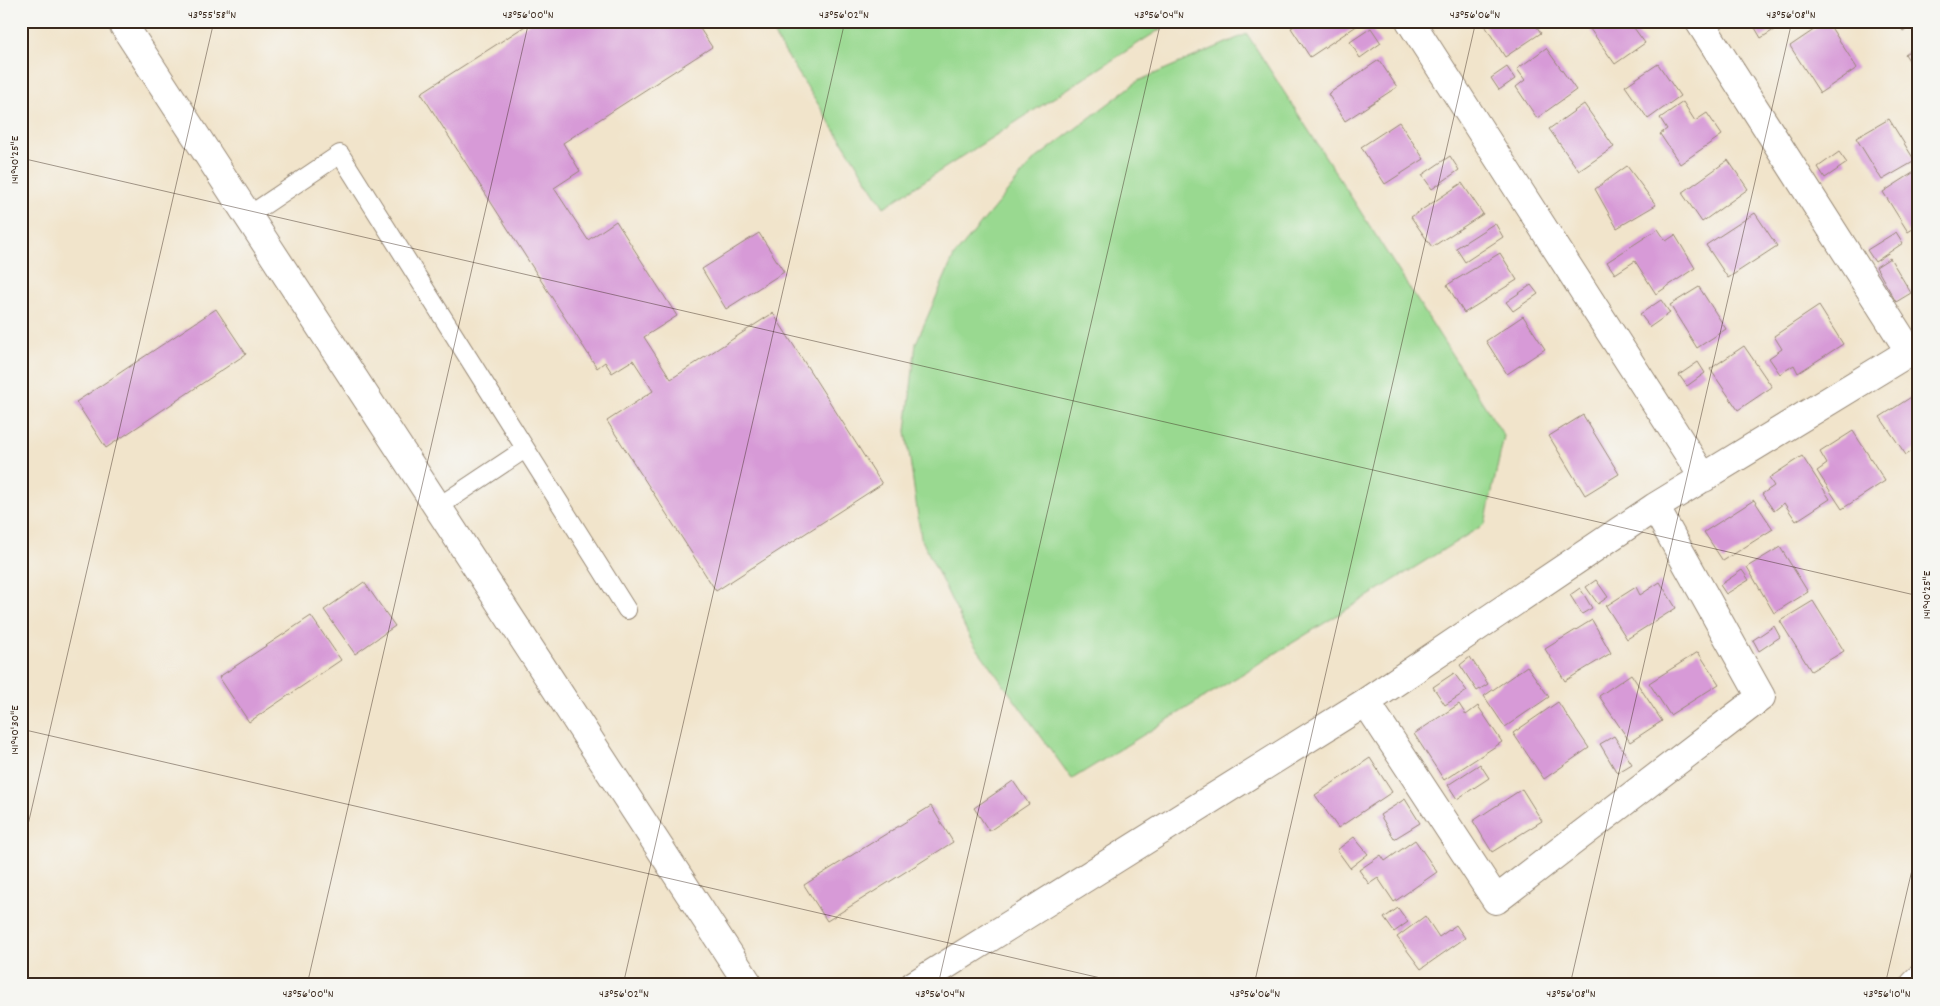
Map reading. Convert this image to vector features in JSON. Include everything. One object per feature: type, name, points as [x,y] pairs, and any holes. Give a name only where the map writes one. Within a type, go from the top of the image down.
[{"type":"main road","points":[[121,21],[749,985]]},
{"type":"main road","points":[[1410,21],[1704,478]]},
{"type":"main road","points":[[914,985],[1366,702],[1655,508],[1914,349],[1699,21]]},
{"type":"main road","points":[[1366,702],[1496,900],[1761,697],[1655,508]]},
{"type":"main road","points":[[1914,985],[1919,980]]},
{"type":"lane","points":[[248,216],[340,154],[627,610]]},
{"type":"lane","points":[[438,507],[525,449]]},
{"type":"green space","points":[[765,21],[1173,21],[884,207]]},
{"type":"green space","points":[[1247,34],[1504,436],[1485,524],[1072,779],[971,640],[921,538],[906,431],[916,343],[954,256],[1033,161],[1138,81]]},
{"type":"building","points":[[533,21],[695,21],[712,47],[563,143],[580,171],[554,188],[588,240],[616,221],[677,316],[644,337],[671,379],[773,313],[882,484],[716,591],[607,421],[653,391],[633,360],[612,373],[605,362],[597,368],[421,93]]},
{"type":"building","points":[[1302,21],[1356,21],[1358,25],[1310,57],[1291,28]]},
{"type":"building","points":[[1482,21],[1533,21],[1541,33],[1505,57]]},
{"type":"building","points":[[1602,21],[1629,21],[1645,43],[1615,64],[1590,29]]},
{"type":"building","points":[[1751,21],[1788,21],[1761,38]]},
{"type":"building","points":[[1827,21],[1857,68],[1820,93],[1790,46]]},
{"type":"building","points":[[1897,21],[1918,21],[1903,31]]},
{"type":"building","points":[[1371,28],[1381,43],[1360,58],[1350,42]]},
{"type":"building","points":[[1919,38],[1919,69],[1916,71],[1905,54],[1915,47],[1912,43]]},
{"type":"building","points":[[1546,48],[1576,90],[1537,118],[1516,87],[1525,80],[1517,69]]},
{"type":"building","points":[[1379,60],[1397,87],[1345,121],[1328,94]]},
{"type":"building","points":[[1658,64],[1680,96],[1648,119],[1625,86]]},
{"type":"building","points":[[1507,67],[1515,79],[1499,90],[1491,78]]},
{"type":"building","points":[[1683,102],[1695,121],[1707,113],[1722,135],[1680,164],[1660,134],[1667,129],[1660,118]]},
{"type":"building","points":[[1584,104],[1614,147],[1579,171],[1549,129]]},
{"type":"building","points":[[1889,119],[1915,161],[1882,180],[1856,138]]},
{"type":"building","points":[[1399,122],[1424,159],[1385,184],[1361,147]]},
{"type":"building","points":[[1839,152],[1847,163],[1825,178],[1818,167]]},
{"type":"building","points":[[1450,156],[1459,170],[1432,189],[1422,175]]},
{"type":"building","points":[[1728,160],[1748,189],[1702,222],[1682,193]]},
{"type":"building","points":[[1627,166],[1656,205],[1617,228],[1595,189]]},
{"type":"building","points":[[1919,169],[1919,225],[1908,232],[1883,192]]},
{"type":"building","points":[[21,183],[30,196],[21,202]]},
{"type":"building","points":[[1462,183],[1483,214],[1432,247],[1411,217]]},
{"type":"building","points":[[1755,213],[1777,246],[1728,278],[1706,245]]},
{"type":"building","points":[[1495,223],[1503,237],[1465,262],[1456,248]]},
{"type":"building","points":[[1658,229],[1666,241],[1675,235],[1695,268],[1656,294],[1635,261],[1615,274],[1607,262]]},
{"type":"building","points":[[1896,232],[1903,243],[1875,262],[1867,250]]},
{"type":"building","points":[[759,233],[784,272],[726,309],[702,269]]},
{"type":"building","points":[[1919,237],[1919,247],[1914,240]]},
{"type":"building","points":[[1500,253],[1517,280],[1464,313],[1447,285]]},
{"type":"building","points":[[1890,258],[1911,293],[1896,302],[1876,267]]},
{"type":"building","points":[[1531,285],[1538,294],[1513,311],[1506,302]]},
{"type":"building","points":[[1699,287],[1726,329],[1697,348],[1670,305]]},
{"type":"building","points":[[1661,300],[1670,313],[1650,327],[1640,314]]},
{"type":"building","points":[[1819,306],[1843,344],[1798,373],[1794,365],[1780,374],[1769,358],[1782,349],[1774,336]]},
{"type":"building","points":[[216,309],[246,354],[106,448],[76,402]]},
{"type":"building","points":[[1523,316],[1545,349],[1507,374],[1486,341]]},
{"type":"building","points":[[1744,346],[1772,387],[1738,410],[1710,369]]},
{"type":"building","points":[[1698,362],[1705,373],[1687,386],[1679,375]]},
{"type":"building","points":[[1919,392],[1919,447],[1906,455],[1880,417]]},
{"type":"building","points":[[1583,415],[1619,474],[1585,495],[1549,436]]},
{"type":"building","points":[[1853,431],[1885,481],[1842,509],[1817,471],[1827,464],[1820,452]]},
{"type":"building","points":[[1802,456],[1830,499],[1796,521],[1784,503],[1774,511],[1762,494],[1774,486],[1769,478]]},
{"type":"building","points":[[1754,500],[1773,529],[1723,561],[1704,532]]},
{"type":"building","points":[[1780,547],[1808,592],[1774,613],[1747,567]]},
{"type":"building","points":[[1742,570],[1749,580],[1726,594],[1720,585]]},
{"type":"building","points":[[1596,580],[1608,597],[1598,604],[1586,587]]},
{"type":"building","points":[[364,582],[395,626],[355,654],[324,610]]},
{"type":"building","points":[[1660,582],[1676,608],[1627,639],[1606,606],[1636,587],[1640,595]]},
{"type":"building","points":[[1580,588],[1592,608],[1582,614],[1570,595]]},
{"type":"building","points":[[1813,601],[1844,651],[1811,671],[1780,621]]},
{"type":"building","points":[[311,616],[341,660],[249,722],[219,677]]},
{"type":"building","points":[[1592,620],[1611,653],[1565,681],[1545,649]]},
{"type":"building","points":[[1774,626],[1780,637],[1759,651],[1753,640]]},
{"type":"building","points":[[1698,652],[1719,684],[1670,715],[1649,683]]},
{"type":"building","points":[[1470,657],[1488,684],[1477,691],[1460,665]]},
{"type":"building","points":[[1527,666],[1549,697],[1505,727],[1484,696]]},
{"type":"building","points":[[1454,673],[1467,691],[1445,705],[1433,687]]},
{"type":"building","points":[[1631,674],[1662,721],[1630,742],[1599,696]]},
{"type":"building","points":[[1558,702],[1589,748],[1544,779],[1513,733]]},
{"type":"building","points":[[1459,704],[1466,715],[1478,706],[1502,742],[1444,780],[1414,734]]},
{"type":"building","points":[[1614,736],[1632,764],[1617,773],[1600,744]]},
{"type":"building","points":[[1370,758],[1392,792],[1338,828],[1315,795]]},
{"type":"building","points":[[1480,764],[1489,778],[1457,799],[1448,785]]},
{"type":"building","points":[[1013,781],[1029,804],[989,831],[974,808]]},
{"type":"building","points":[[1522,789],[1542,821],[1492,852],[1473,821]]},
{"type":"building","points":[[1405,799],[1420,823],[1394,839],[1380,815]]},
{"type":"building","points":[[931,806],[953,842],[827,921],[804,885]]},
{"type":"building","points":[[1354,837],[1368,854],[1350,868],[1337,850]]},
{"type":"building","points":[[1415,840],[1437,872],[1394,902],[1378,878],[1369,884],[1359,870],[1381,855],[1385,861]]},
{"type":"building","points":[[1398,908],[1408,922],[1394,932],[1384,918]]},
{"type":"building","points":[[1425,916],[1439,937],[1456,925],[1465,938],[1421,969],[1397,937]]}]
